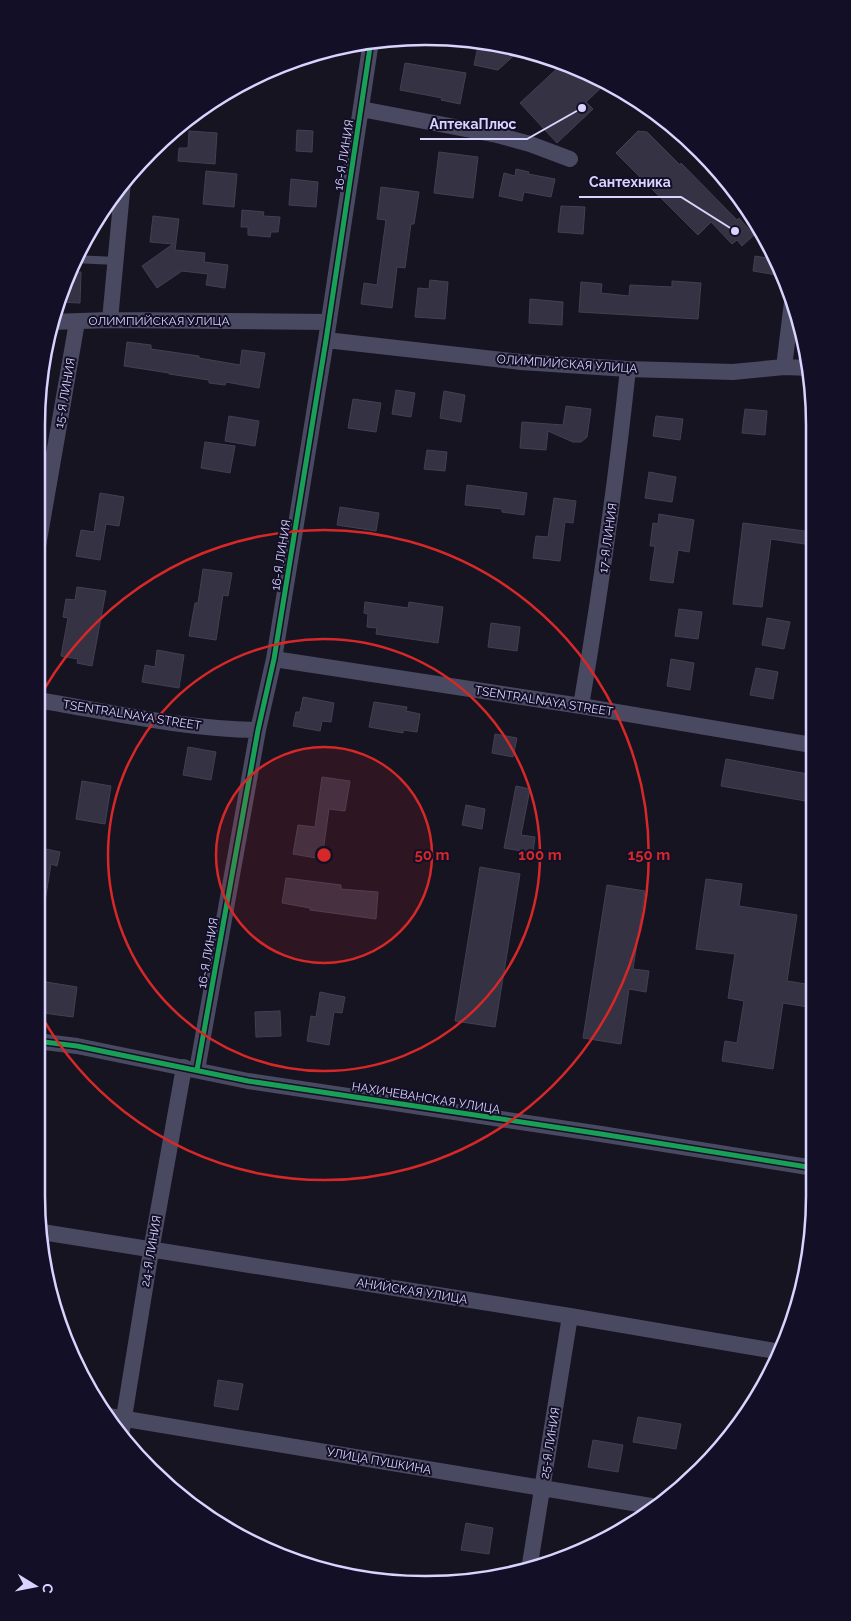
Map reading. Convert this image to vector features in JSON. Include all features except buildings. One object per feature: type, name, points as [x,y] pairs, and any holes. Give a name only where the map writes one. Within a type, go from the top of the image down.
[{"type":"street","name":"16-Я ЛИНИЯ","points":[[190,1069],[274,659],[326,340],[370,49]]},
{"type":"street","points":[[361,109],[497,135],[530,144],[570,160]]},
{"type":"street","points":[[110,320],[122,197]]},
{"type":"street","points":[[784,368],[790,317]]},
{"type":"street","name":"ОЛИМПИЙСКАЯ УЛИЦА","points":[[59,322],[110,320],[328,322]]},
{"type":"street","name":"15-Я ЛИНИЯ","points":[[45,506],[77,322]]},
{"type":"street","name":"ОЛИМПИЙСКАЯ УЛИЦА","points":[[326,340],[521,362],[628,369],[733,372],[802,368]]},
{"type":"street","name":"17-Я ЛИНИЯ","points":[[581,706],[614,494],[628,369]]},
{"type":"street","name":"TSENTRALNAYA STREET","points":[[274,659],[581,706],[806,744]]},
{"type":"street","name":"TSENTRALNAYA STREET","points":[[45,701],[225,730],[258,730]]},
{"type":"street","name":"НАХИЧЕВАНСКАЯ УЛИЦА","points":[[45,1042],[77,1046],[248,1081],[806,1167]]},
{"type":"street","name":"24-Я ЛИНИЯ","points":[[116,1416],[190,1069]]},
{"type":"street","name":"АНИЙСКАЯ УЛИЦА","points":[[47,1233],[570,1316],[773,1351]]},
{"type":"street","name":"25-Я ЛИНИЯ","points":[[530,1561],[570,1316]]},
{"type":"street","name":"УЛИЦА ПУШКИНА","points":[[117,1417],[646,1505]]},
{"type":"lane","points":[[83,259],[116,261]]},
{"type":"cycle path","points":[[197,1070],[258,730],[274,659],[326,340],[370,49]]},
{"type":"cycle path","points":[[45,1042],[77,1046],[248,1081],[806,1167]]},
{"type":"place","name":"АптекаПлюс","points":[[582,108]]},
{"type":"place","name":"Сантехника","points":[[735,231]]}]
